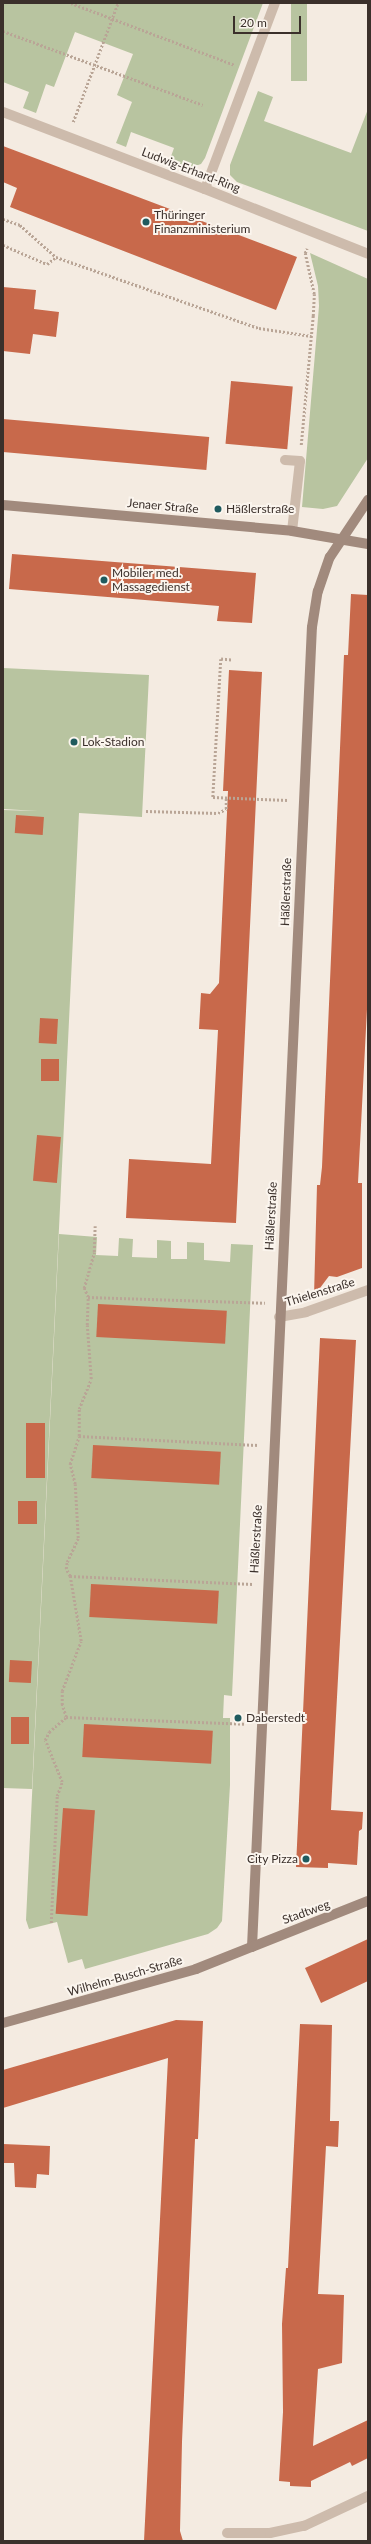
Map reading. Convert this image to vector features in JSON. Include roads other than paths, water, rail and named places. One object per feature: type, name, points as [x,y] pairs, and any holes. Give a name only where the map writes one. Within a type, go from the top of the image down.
[{"type":"street","points":[[205,188],[251,70],[275,3]]},
{"type":"street","name":"Ludwig-Erhard-Ring","points":[[3,112],[205,188],[368,254]]},
{"type":"street","points":[[285,460],[300,461],[292,531]]},
{"type":"street","name":"Häßlerstraße","points":[[252,1947],[302,800],[312,627],[318,590],[330,557],[368,500]]},
{"type":"street","name":"Jenaer Straße","points":[[3,505],[292,531],[368,544]]},
{"type":"street","name":"Thielenstraße","points":[[279,1317],[306,1312],[368,1290]]},
{"type":"street","name":"Stadtweg","points":[[252,1947],[368,1901]]},
{"type":"street","name":"Wilhelm-Busch-Straße","points":[[3,2023],[196,1969],[252,1947]]},
{"type":"street","points":[[227,2533],[270,2533],[304,2526],[368,2496]]},
{"type":"place","name":"Thüringer Finanzministerium","points":[[146,222]]},
{"type":"place","name":"Häßlerstraße","points":[[218,509]]},
{"type":"place","name":"Mobiler med. Massagedienst","points":[[104,580]]},
{"type":"place","name":"Lok-Stadion","points":[[74,742]]},
{"type":"place","name":"Daberstedt","points":[[238,1718]]},
{"type":"place","name":"City Pizza","points":[[306,1859]]}]
